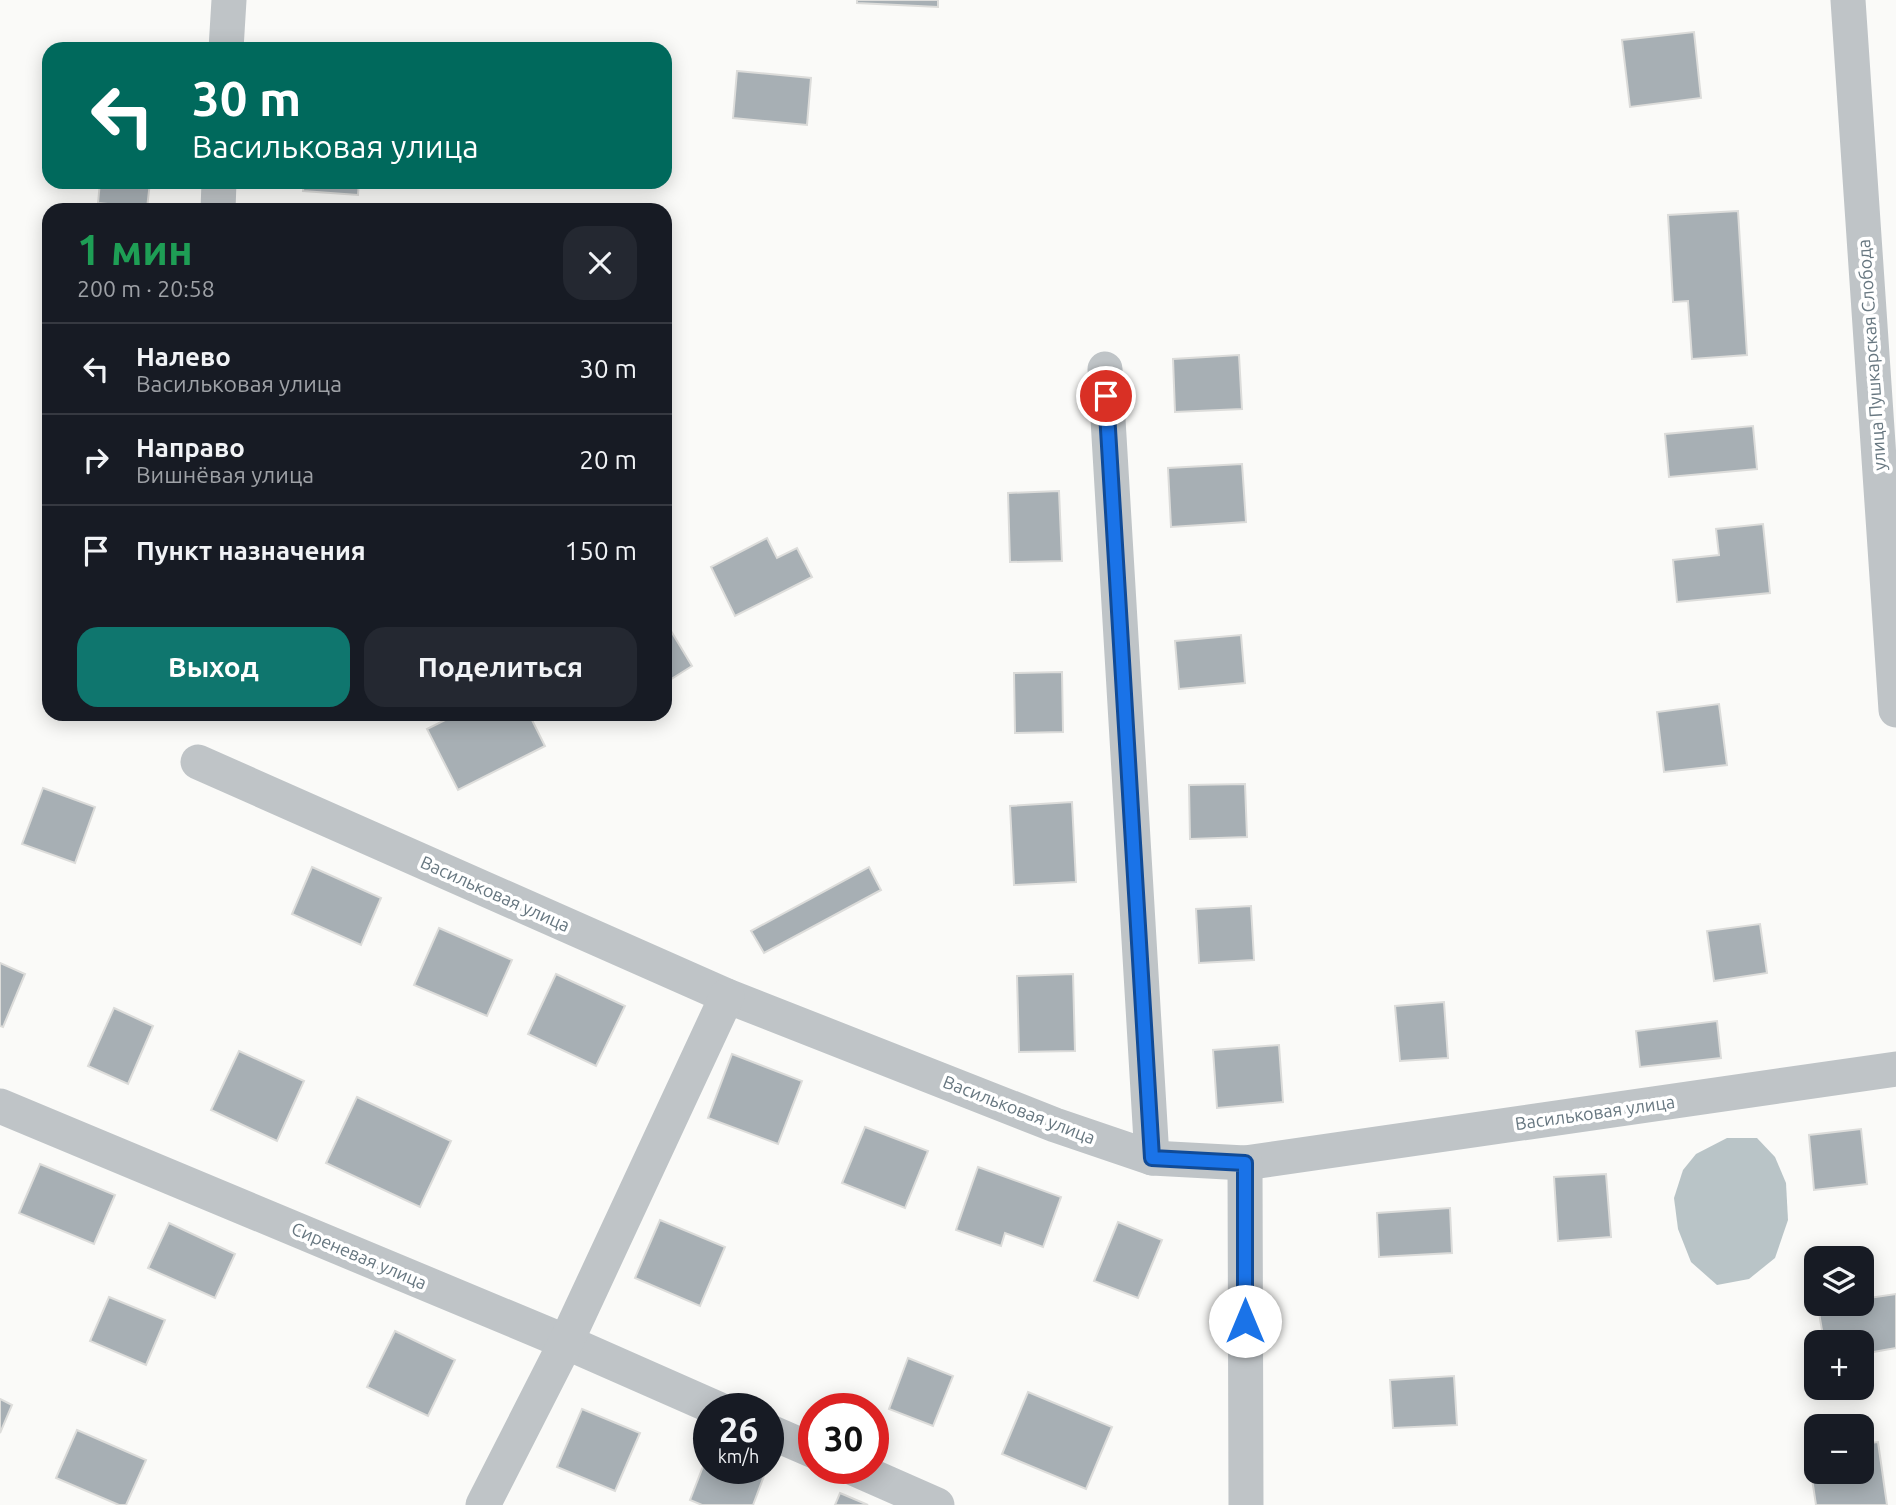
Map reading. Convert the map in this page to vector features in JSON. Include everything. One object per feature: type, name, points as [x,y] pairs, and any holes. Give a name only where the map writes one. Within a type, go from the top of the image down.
[{"type":"street","points":[[226,42],[229,0]]},
{"type":"street","name":"улица Пушкарская Слобода","points":[[1848,0],[1883,312],[1884,550],[1896,709]]},
{"type":"street","points":[[1105,369],[1152,1158]]},
{"type":"street","name":"Васильковая улица","points":[[198,762],[727,996],[1055,1125],[1152,1158],[1245,1163],[1896,1069]]},
{"type":"street","points":[[483,1505],[566,1342],[727,996]]},
{"type":"street","name":"Сиреневая улица","points":[[0,1106],[566,1342],[693,1398]]},
{"type":"street","points":[[1245,1163],[1245,1505]]},
{"type":"street","points":[[889,1484],[937,1505]]},
{"type":"shaded area","points":[[1727,1138],[1757,1138],[1775,1157],[1786,1183],[1788,1220],[1775,1258],[1749,1279],[1717,1285],[1691,1262],[1678,1229],[1674,1198],[1683,1170],[1696,1154]]},
{"type":"building","points":[[857,0],[938,0],[938,7],[857,3]]},
{"type":"building","points":[[1694,32],[1701,98],[1630,107],[1622,40]]},
{"type":"building","points":[[737,71],[811,78],[807,125],[733,118]]},
{"type":"building","points":[[99,189],[149,189],[148,203],[98,203]]},
{"type":"building","points":[[303,189],[358,189],[358,195]]},
{"type":"building","points":[[1738,211],[1747,355],[1692,359],[1688,301],[1673,302],[1668,215]]},
{"type":"building","points":[[1239,355],[1242,409],[1175,412],[1173,359]]},
{"type":"building","points":[[1753,426],[1757,469],[1669,477],[1665,434]]},
{"type":"building","points":[[1242,464],[1246,522],[1171,527],[1168,468]]},
{"type":"building","points":[[1059,491],[1062,561],[1010,562],[1008,493]]},
{"type":"building","points":[[1763,524],[1770,593],[1677,602],[1673,560],[1719,555],[1716,529]]},
{"type":"building","points":[[767,538],[777,558],[797,548],[812,577],[735,616],[711,567]]},
{"type":"building","points":[[672,633],[692,666],[672,679]]},
{"type":"building","points":[[1241,635],[1245,683],[1179,689],[1175,641]]},
{"type":"building","points":[[1062,672],[1063,732],[1015,733],[1014,673]]},
{"type":"building","points":[[1719,704],[1727,765],[1664,772],[1657,712]]},
{"type":"building","points":[[443,721],[532,721],[545,746],[458,790],[427,729]]},
{"type":"building","points":[[1245,784],[1247,837],[1190,839],[1189,785]]},
{"type":"building","points":[[43,788],[95,807],[75,863],[22,844]]},
{"type":"building","points":[[1072,802],[1076,882],[1014,885],[1010,806]]},
{"type":"building","points":[[312,867],[381,898],[361,945],[292,914]]},
{"type":"building","points":[[869,867],[881,890],[764,953],[751,931]]},
{"type":"building","points":[[1251,906],[1254,960],[1199,963],[1196,909]]},
{"type":"building","points":[[1760,924],[1767,973],[1714,981],[1707,931]]},
{"type":"building","points":[[439,928],[512,960],[487,1016],[414,985]]},
{"type":"building","points":[[0,963],[25,974],[3,1027],[0,1026]]},
{"type":"building","points":[[556,974],[625,1006],[596,1066],[528,1034]]},
{"type":"building","points":[[1073,974],[1075,1051],[1019,1052],[1017,976]]},
{"type":"building","points":[[1444,1002],[1448,1058],[1400,1061],[1395,1006]]},
{"type":"building","points":[[114,1008],[153,1026],[128,1084],[88,1066]]},
{"type":"building","points":[[1717,1021],[1721,1058],[1640,1067],[1636,1031]]},
{"type":"building","points":[[1279,1045],[1283,1102],[1217,1108],[1213,1050]]},
{"type":"building","points":[[239,1051],[304,1081],[277,1141],[211,1110]]},
{"type":"building","points":[[732,1054],[802,1081],[778,1144],[708,1118]]},
{"type":"building","points":[[357,1097],[451,1141],[420,1207],[326,1163]]},
{"type":"building","points":[[865,1127],[928,1151],[905,1208],[842,1183]]},
{"type":"building","points":[[1861,1129],[1867,1184],[1814,1190],[1809,1135]]},
{"type":"building","points":[[40,1164],[115,1195],[94,1244],[19,1213]]},
{"type":"building","points":[[978,1167],[1061,1197],[1043,1247],[1005,1233],[1001,1246],[956,1230]]},
{"type":"building","points":[[1606,1174],[1611,1237],[1558,1241],[1554,1177]]},
{"type":"building","points":[[1450,1208],[1452,1253],[1379,1257],[1377,1213]]},
{"type":"building","points":[[660,1220],[725,1247],[700,1306],[635,1278]]},
{"type":"building","points":[[1118,1222],[1162,1240],[1138,1298],[1094,1281]]},
{"type":"building","points":[[169,1223],[235,1254],[215,1298],[148,1268]]},
{"type":"building","points":[[1896,1294],[1896,1348],[1874,1352],[1874,1330],[1822,1330],[1820,1316],[1874,1316],[1874,1297]]},
{"type":"building","points":[[109,1297],[165,1320],[146,1365],[90,1341]]},
{"type":"building","points":[[395,1331],[455,1360],[428,1416],[367,1387]]},
{"type":"building","points":[[908,1358],[953,1376],[933,1426],[889,1409]]},
{"type":"building","points":[[1454,1376],[1457,1425],[1393,1428],[1390,1380]]},
{"type":"building","points":[[1028,1392],[1112,1427],[1086,1489],[1002,1454]]},
{"type":"building","points":[[0,1399],[12,1405],[0,1433]]},
{"type":"building","points":[[582,1409],[640,1433],[615,1491],[557,1467]]},
{"type":"building","points":[[77,1430],[146,1460],[126,1505],[119,1505],[56,1478]]},
{"type":"building","points":[[1874,1442],[1878,1442],[1887,1505],[1816,1505],[1813,1484],[1874,1484]]},
{"type":"building","points":[[696,1484],[761,1484],[753,1505],[702,1505],[690,1500]]},
{"type":"building","points":[[840,1493],[868,1505],[835,1505]]},
{"type":"route","points":[[1106,396],[1152,1158],[1245,1163],[1245,1321]]}]
